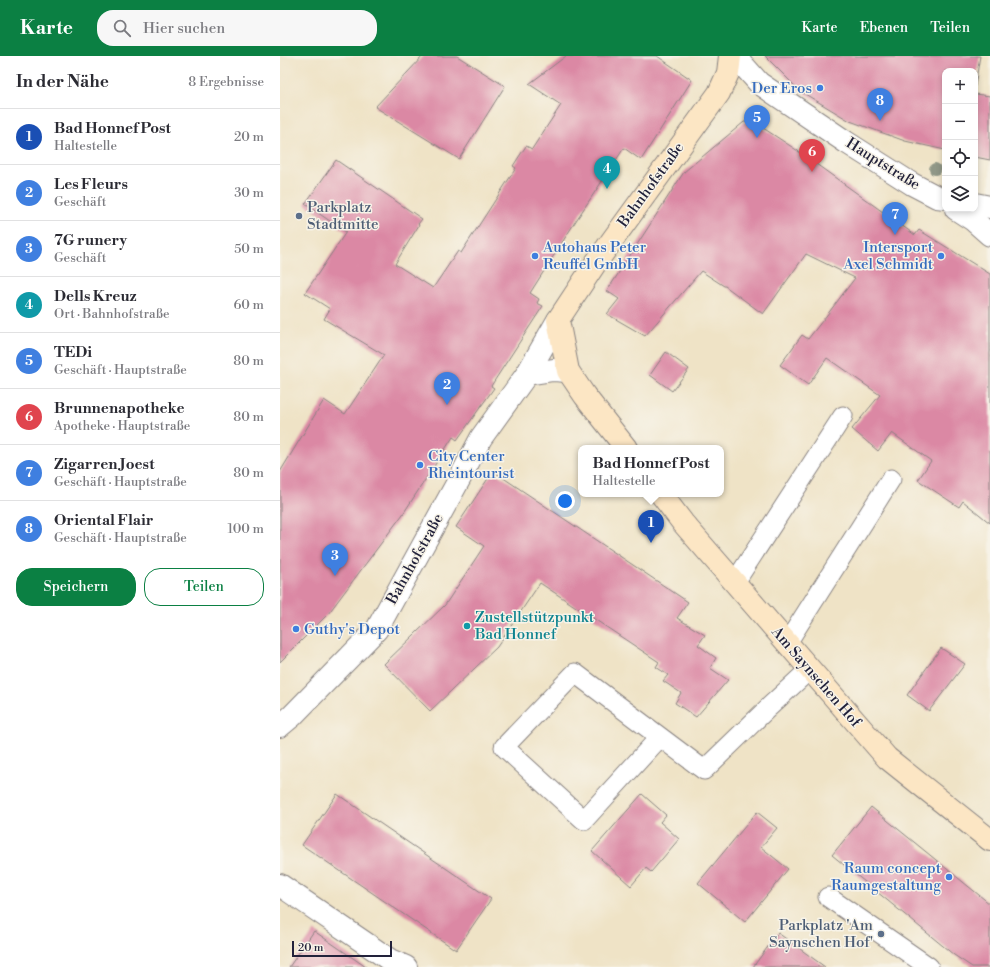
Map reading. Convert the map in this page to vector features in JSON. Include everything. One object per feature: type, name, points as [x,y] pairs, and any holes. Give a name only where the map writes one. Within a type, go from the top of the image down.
[{"type":"main road","name":"Bahnhofstraße","points":[[558,320],[594,264],[719,93],[728,73],[730,56]]},
{"type":"main road","points":[[558,320],[568,371],[585,396],[624,445]]},
{"type":"main road","name":"Am Saynschen Hof","points":[[663,497],[683,523],[887,758],[990,840]]},
{"type":"street","name":"Hauptstraße","points":[[735,56],[759,83],[905,180],[942,199]]},
{"type":"street","points":[[978,205],[990,207]]},
{"type":"street","points":[[961,212],[973,220],[990,235]]},
{"type":"street","name":"Bahnhofstraße","points":[[280,726],[292,716],[376,629],[481,438],[527,374],[558,320]]},
{"type":"street","points":[[527,374],[552,370],[568,371]]},
{"type":"street","points":[[280,885],[390,960],[406,967]]},
{"type":"lane","points":[[735,582],[843,416]]},
{"type":"lane","points":[[787,643],[891,479]]},
{"type":"lane","points":[[660,737],[584,820],[504,748],[575,673],[704,770],[810,669]]},
{"type":"lane","points":[[828,897],[929,967]]},
{"type":"building","points":[[423,56],[457,56],[505,86],[459,159],[375,107]]},
{"type":"building","points":[[566,56],[657,56],[692,80],[641,160],[624,148],[577,219],[530,293],[539,299],[537,303],[543,306],[491,386],[494,388],[457,440],[453,437],[403,514],[328,614],[280,662],[280,472],[324,400],[345,414],[384,355],[324,319],[330,309],[305,293],[346,232],[305,204],[336,160],[422,219],[395,264],[433,288],[458,251],[461,253],[516,168],[513,166],[526,146],[532,149],[561,105],[529,84]]},
{"type":"building","points":[[765,56],[980,56],[978,68],[942,68],[942,149],[905,141],[850,121],[800,91]]},
{"type":"building","points":[[978,94],[990,96],[990,160],[978,158]]},
{"type":"building","points":[[744,122],[754,122],[798,151],[915,235],[919,230],[990,274],[990,523],[963,501],[959,507],[918,480],[931,461],[892,433],[878,451],[852,429],[880,395],[827,358],[808,385],[780,365],[802,335],[808,339],[855,278],[806,254],[763,314],[725,286],[701,271],[645,336],[607,314],[619,299],[607,291],[684,172]]},
{"type":"building","points":[[666,352],[689,369],[672,391],[650,375]]},
{"type":"building","points":[[493,471],[688,602],[677,618],[705,635],[698,645],[716,658],[710,668],[728,680],[696,717],[675,703],[681,693],[663,681],[668,675],[656,667],[659,662],[540,583],[497,647],[430,711],[384,664],[445,605],[484,546],[456,527]]},
{"type":"building","points":[[941,648],[965,664],[929,711],[907,695]]},
{"type":"building","points":[[337,794],[491,899],[456,950],[302,845]]},
{"type":"building","points":[[642,794],[666,815],[660,822],[679,839],[651,872],[646,868],[631,886],[592,851]]},
{"type":"building","points":[[871,807],[990,904],[990,967],[972,967],[954,955],[832,855]]},
{"type":"building","points":[[757,812],[777,828],[761,847],[788,869],[745,922],[698,883]]},
{"type":"building","points":[[314,931],[366,967],[289,967]]},
{"type":"building","points":[[778,933],[825,967],[753,967]]},
{"type":"place","name":"Der Eros","points":[[820,88]]},
{"type":"place","name":"Oriental Flair","points":[[880,121]]},
{"type":"place","name":"TEDi","points":[[757,138]]},
{"type":"place","name":"Brunnenapotheke","points":[[812,172]]},
{"type":"place","name":"Dells Kreuz","points":[[607,189]]},
{"type":"place","name":"Parkplatz Stadtmitte","points":[[299,216]]},
{"type":"place","name":"Zigarren Joest","points":[[895,235]]},
{"type":"place","name":"Autohaus Peter Reuffel GmbH","points":[[535,256]]},
{"type":"place","name":"Intersport Axel Schmidt","points":[[941,256]]},
{"type":"place","name":"Les Fleurs","points":[[447,405]]},
{"type":"place","name":"City Center Rheintourist","points":[[420,465]]},
{"type":"place","name":"Bad Honnef Post","points":[[651,543]]},
{"type":"place","name":"7G runery","points":[[335,576]]},
{"type":"place","name":"Zustellstützpunkt Bad Honnef","points":[[467,626]]},
{"type":"place","name":"Guthy's Depot","points":[[296,629]]},
{"type":"place","name":"Raum concept Raumgestaltung","points":[[949,877]]},
{"type":"place","name":"Parkplatz 'Am Saynschen Hof'","points":[[881,934]]}]
